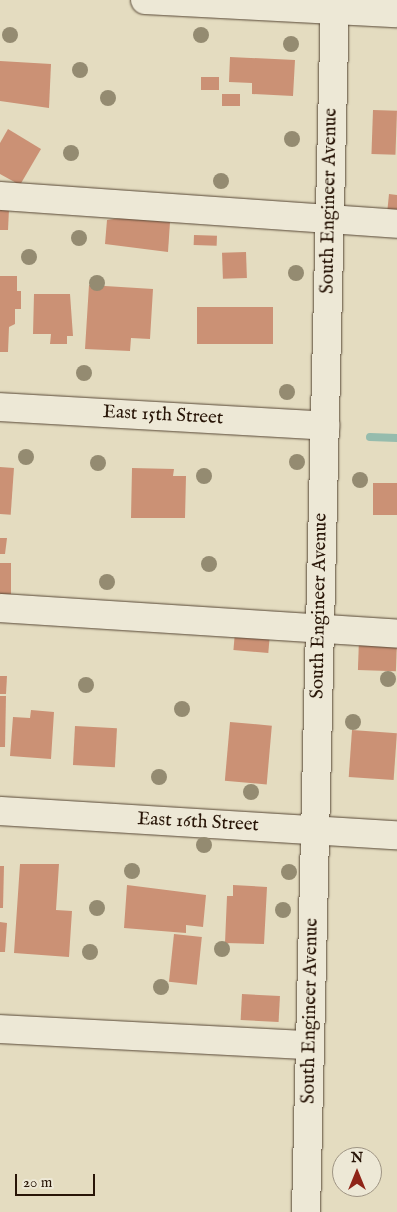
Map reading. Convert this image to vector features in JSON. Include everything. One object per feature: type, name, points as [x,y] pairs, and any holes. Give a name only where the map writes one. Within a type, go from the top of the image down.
[{"type":"street","points":[[145,0],[335,4],[397,13]]},
{"type":"street","name":"South Engineer Avenue","points":[[306,1212],[335,4]]},
{"type":"street","points":[[0,196],[397,224]]},
{"type":"street","name":"East 15th Street","points":[[0,407],[325,426]]},
{"type":"street","points":[[0,608],[320,632],[397,634]]},
{"type":"street","name":"East 16th Street","points":[[0,811],[397,834]]},
{"type":"street","points":[[0,1029],[310,1045]]},
{"type":"building","points":[[230,57],[295,60],[293,96],[252,94],[252,83],[229,82]]},
{"type":"building","points":[[0,61],[51,64],[49,108],[0,101]]},
{"type":"building","points":[[201,77],[219,77],[219,90],[201,90]]},
{"type":"building","points":[[222,94],[240,94],[240,106],[222,106]]},
{"type":"building","points":[[373,110],[397,111],[395,155],[371,154]]},
{"type":"building","points":[[8,129],[41,149],[20,185],[0,174],[0,143]]},
{"type":"building","points":[[389,194],[397,195],[397,215],[387,214]]},
{"type":"building","points":[[0,208],[9,209],[8,230],[0,230]]},
{"type":"building","points":[[120,218],[170,222],[168,252],[105,244],[107,220]]},
{"type":"building","points":[[194,235],[217,236],[217,246],[194,245]]},
{"type":"building","points":[[246,252],[247,278],[223,279],[222,253]]},
{"type":"building","points":[[0,276],[17,276],[17,291],[21,291],[21,309],[15,309],[15,324],[9,327],[8,352],[0,352]]},
{"type":"building","points":[[89,285],[153,289],[150,339],[131,338],[130,351],[85,349]]},
{"type":"building","points":[[34,294],[70,294],[73,336],[67,336],[67,344],[50,344],[51,334],[33,334]]},
{"type":"building","points":[[197,307],[273,307],[273,344],[197,344]]},
{"type":"building","points":[[0,467],[14,468],[11,515],[0,514]]},
{"type":"building","points":[[132,468],[174,469],[173,476],[186,476],[185,518],[131,518]]},
{"type":"building","points":[[373,483],[397,483],[397,515],[373,515]]},
{"type":"building","points":[[0,538],[7,538],[5,554],[0,554]]},
{"type":"building","points":[[0,563],[11,563],[11,594],[0,594]]},
{"type":"building","points":[[235,632],[270,635],[268,653],[233,650]]},
{"type":"building","points":[[359,639],[397,640],[396,671],[358,670]]},
{"type":"building","points":[[0,676],[7,676],[6,694],[0,694]]},
{"type":"building","points":[[0,696],[6,696],[5,747],[0,747]]},
{"type":"building","points":[[31,710],[54,712],[51,759],[10,756],[13,717],[30,718]]},
{"type":"building","points":[[230,722],[272,726],[267,784],[225,781]]},
{"type":"building","points":[[75,726],[117,728],[115,767],[73,765]]},
{"type":"building","points":[[352,730],[397,733],[394,780],[349,777]]},
{"type":"building","points":[[20,864],[59,864],[56,910],[72,911],[69,957],[14,953]]},
{"type":"building","points":[[0,866],[4,866],[3,908],[0,908]]},
{"type":"building","points":[[127,885],[206,895],[203,927],[186,925],[186,933],[124,928]]},
{"type":"building","points":[[233,885],[267,887],[264,944],[225,943],[227,896],[233,896]]},
{"type":"building","points":[[0,922],[7,923],[5,952],[0,952]]},
{"type":"building","points":[[174,934],[202,937],[197,985],[169,982]]},
{"type":"building","points":[[242,994],[280,996],[279,1022],[241,1020]]},
{"type":"waterway","points":[[370,437],[397,438]]}]
